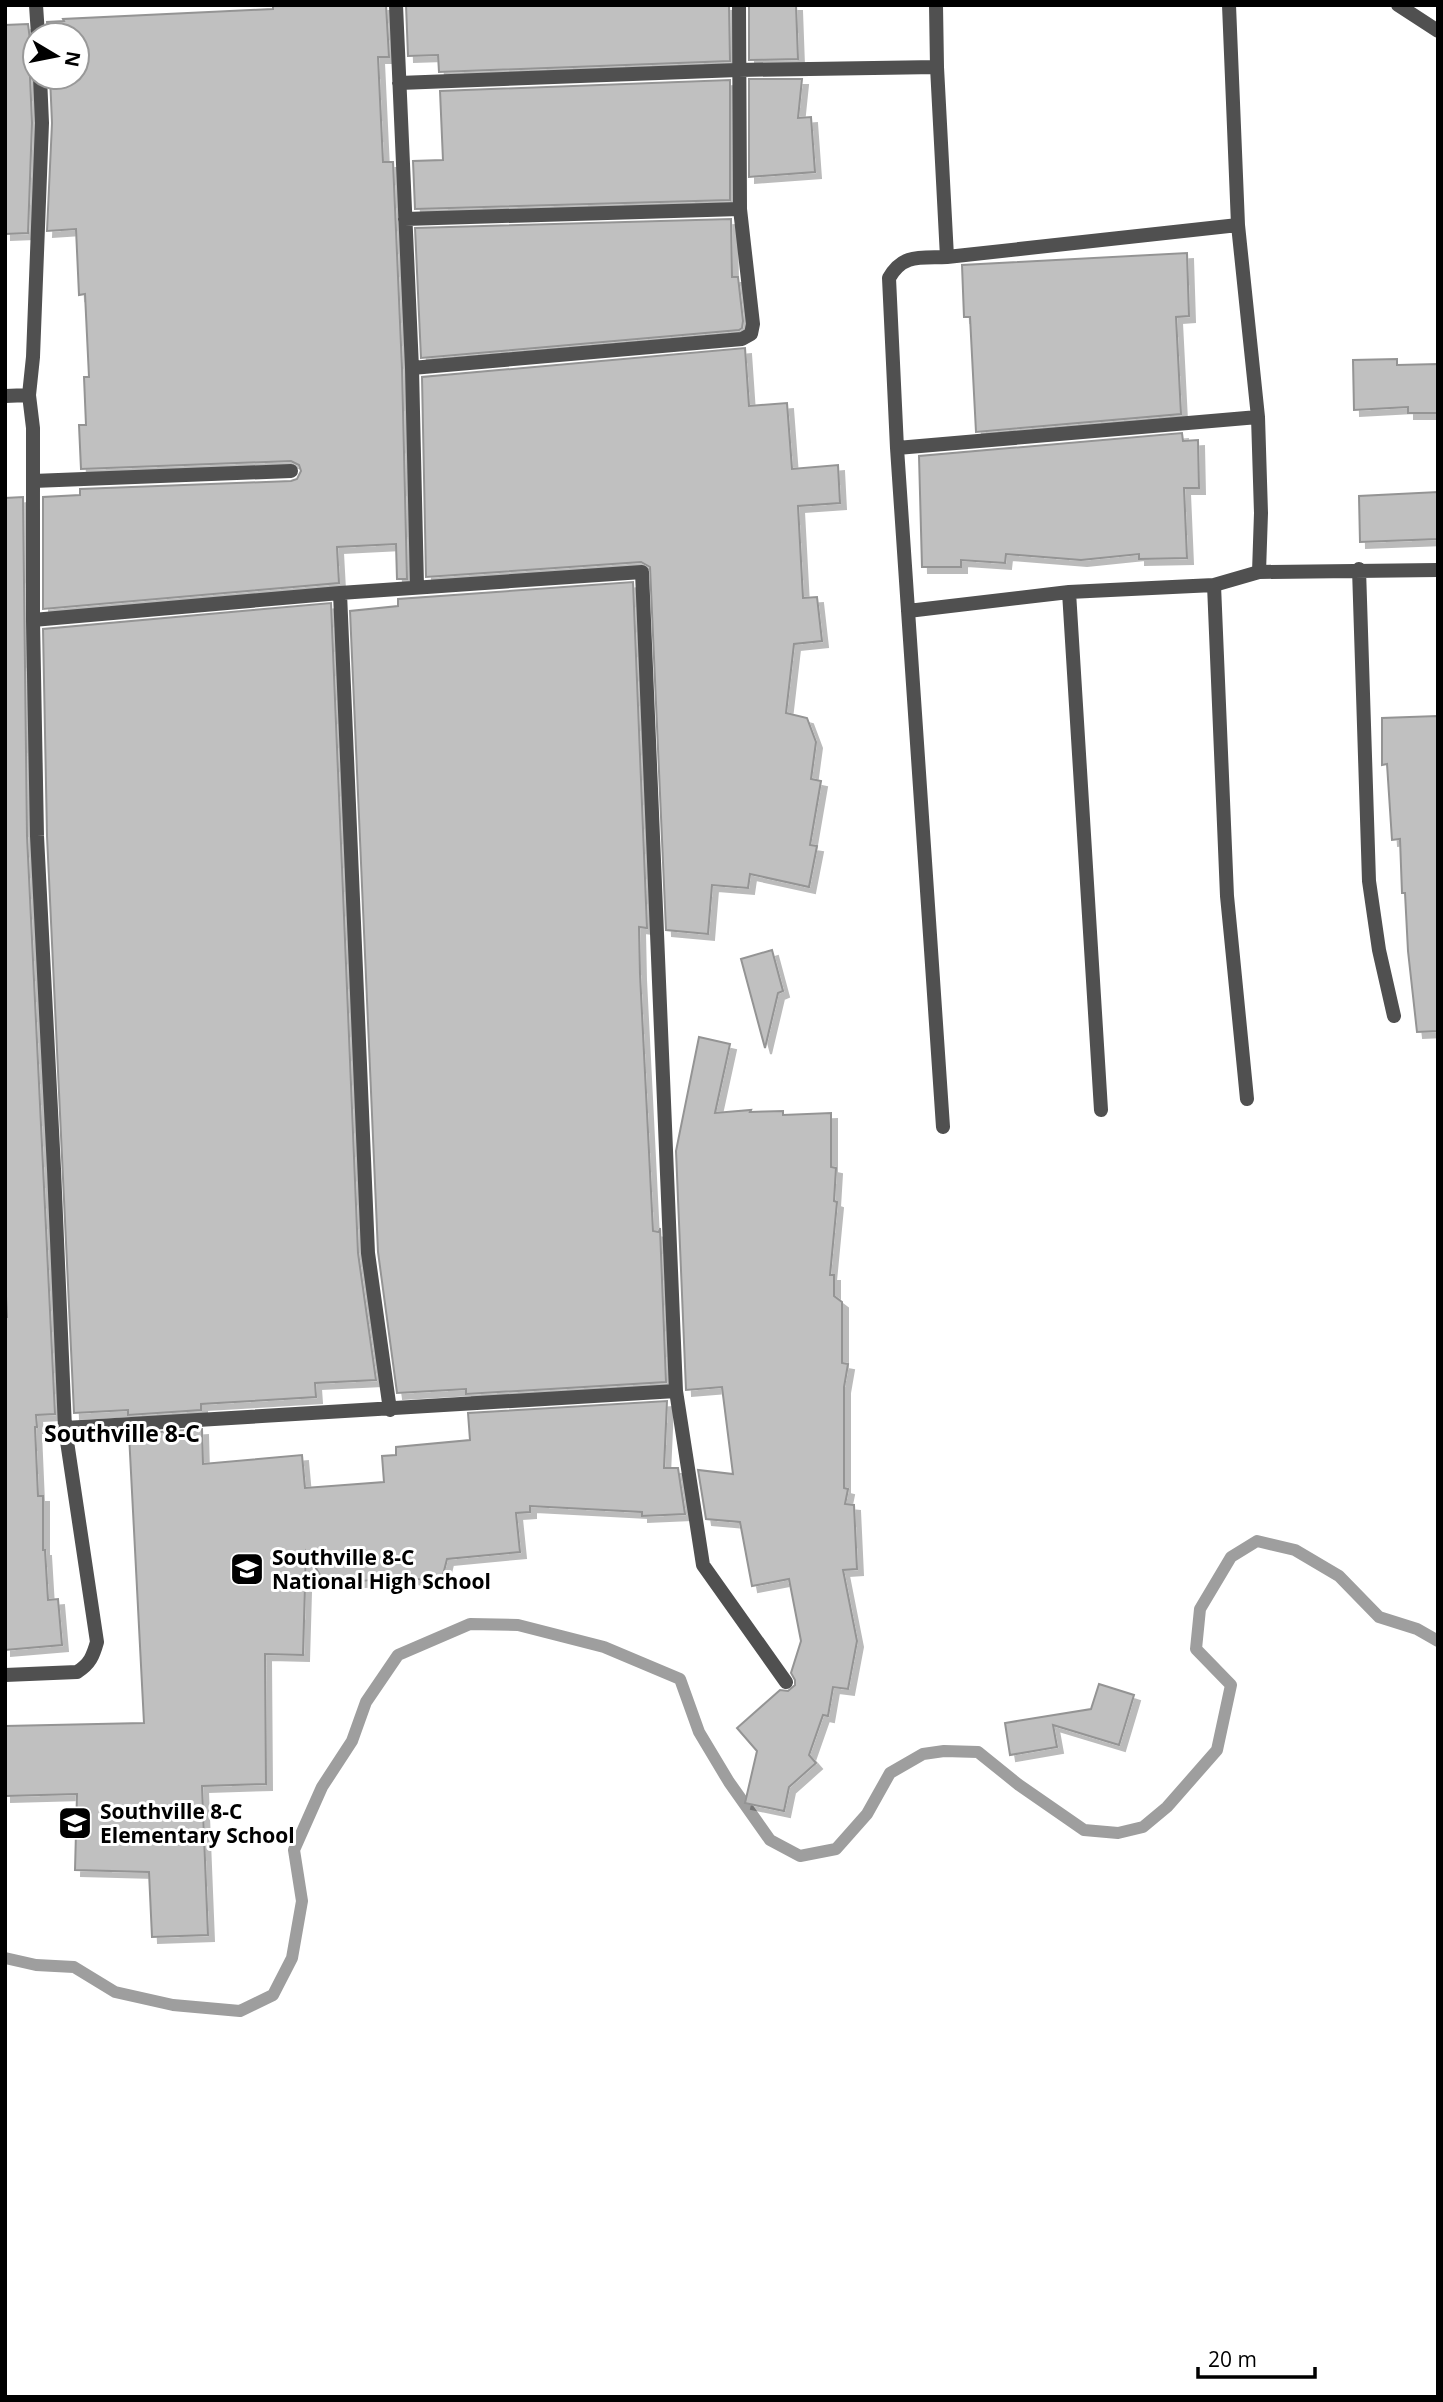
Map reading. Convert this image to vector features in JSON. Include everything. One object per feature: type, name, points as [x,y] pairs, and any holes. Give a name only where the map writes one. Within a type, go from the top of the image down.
[{"type":"street","points":[[396,5],[412,368],[417,586]]},
{"type":"street","points":[[412,368],[742,339],[751,334],[740,209],[739,5]]},
{"type":"street","points":[[936,5],[947,257]]},
{"type":"street","points":[[1229,5],[1238,225],[1258,417],[1261,513],[1259,572]]},
{"type":"street","points":[[1398,5],[1438,31]]},
{"type":"street","points":[[399,83],[937,67]]},
{"type":"street","points":[[5,1675],[77,1672],[93,1657],[97,1642],[65,1428],[37,836],[33,428],[29,396],[33,357],[42,123],[41,91]]},
{"type":"street","points":[[405,219],[740,209]]},
{"type":"street","points":[[943,1127],[897,448],[889,278],[897,265],[911,258],[947,257],[1238,225]]},
{"type":"street","points":[[5,396],[29,396]]},
{"type":"street","points":[[897,448],[1258,417]]},
{"type":"street","points":[[33,481],[290,471]]},
{"type":"street","points":[[1359,569],[1369,881],[1379,950],[1394,1016]]},
{"type":"street","points":[[908,611],[1069,592],[1214,585],[1259,572],[1438,570]]},
{"type":"street","points":[[33,620],[417,586],[642,572],[676,1391],[703,1565],[786,1682]]},
{"type":"street","points":[[1214,585],[1227,896],[1247,1099]]},
{"type":"street","points":[[1069,592],[1101,1110]]},
{"type":"street","points":[[340,593],[368,1252],[390,1410]]},
{"type":"street","points":[[65,1428],[676,1391]]},
{"type":"building","points":[[273,5],[386,5],[389,57],[378,57],[383,162],[393,162],[407,579],[397,579],[396,544],[337,547],[339,583],[43,609],[43,497],[80,495],[80,489],[291,481],[297,479],[301,471],[299,465],[291,461],[81,469],[79,425],[86,425],[84,377],[89,377],[85,294],[79,295],[76,229],[47,231],[52,123],[51,91],[91,91],[91,21],[63,19],[273,9]]},
{"type":"building","points":[[406,5],[729,5],[730,61],[439,72],[438,55],[408,56]]},
{"type":"building","points":[[749,5],[796,5],[798,59],[749,60]]},
{"type":"building","points":[[21,24],[21,91],[31,91],[28,233],[5,234],[5,25]]},
{"type":"building","points":[[749,79],[802,79],[798,118],[811,117],[815,172],[749,177]]},
{"type":"building","points":[[730,80],[730,200],[415,209],[413,161],[443,160],[440,91]]},
{"type":"building","points":[[731,219],[732,277],[738,277],[743,321],[739,330],[421,358],[415,228]]},
{"type":"building","points":[[1187,253],[1189,316],[1176,317],[1181,414],[976,432],[970,317],[964,317],[962,265]]},
{"type":"building","points":[[745,348],[749,406],[787,403],[792,469],[838,465],[840,503],[798,506],[803,598],[817,597],[822,641],[794,644],[786,713],[807,718],[816,742],[811,779],[821,781],[810,845],[817,846],[809,887],[750,874],[748,888],[712,885],[708,934],[666,930],[650,567],[641,562],[426,577],[422,377]]},
{"type":"building","points":[[1397,359],[1397,365],[1438,364],[1438,413],[1408,413],[1408,407],[1354,410],[1353,360]]},
{"type":"building","points":[[1182,433],[1183,441],[1198,440],[1199,488],[1184,488],[1187,558],[1139,559],[1139,554],[1081,560],[1006,554],[1005,563],[961,560],[961,567],[922,567],[919,456]]},
{"type":"building","points":[[1438,492],[1438,539],[1360,542],[1359,496]]},
{"type":"building","points":[[23,497],[27,836],[55,1414],[36,1415],[35,1427],[38,1496],[43,1496],[43,1550],[48,1600],[58,1599],[62,1645],[5,1650],[5,498]]},
{"type":"building","points":[[633,582],[647,928],[639,927],[640,974],[653,1231],[659,1232],[660,1228],[666,1382],[466,1394],[466,1389],[397,1393],[378,1252],[350,611],[398,606],[398,599]]},
{"type":"building","points":[[331,603],[358,1253],[376,1380],[315,1383],[316,1397],[201,1404],[201,1410],[128,1415],[128,1410],[74,1413],[47,836],[43,629]]},
{"type":"building","points":[[1437,716],[1438,1031],[1417,1032],[1405,893],[1402,893],[1400,839],[1392,840],[1387,764],[1382,765],[1382,718]]},
{"type":"building","points":[[772,950],[783,991],[778,993],[765,1048],[741,959]]},
{"type":"building","points":[[699,1037],[730,1044],[715,1113],[751,1110],[750,1112],[783,1111],[783,1115],[831,1113],[831,1167],[836,1168],[834,1201],[837,1202],[830,1275],[834,1275],[834,1296],[842,1302],[842,1363],[848,1364],[844,1387],[844,1488],[848,1489],[845,1504],[854,1505],[857,1569],[843,1570],[857,1641],[848,1689],[833,1687],[828,1716],[823,1715],[809,1755],[816,1763],[789,1787],[784,1811],[745,1803],[757,1751],[737,1728],[780,1690],[788,1691],[795,1685],[791,1673],[801,1641],[789,1579],[752,1586],[740,1522],[706,1519],[698,1470],[733,1474],[722,1387],[686,1390],[676,1151]]},
{"type":"building","points":[[667,1401],[664,1468],[678,1468],[685,1514],[642,1516],[642,1512],[530,1506],[530,1512],[516,1513],[520,1552],[447,1559],[441,1583],[411,1578],[325,1583],[306,1552],[303,1655],[265,1654],[266,1784],[202,1786],[208,1935],[152,1937],[149,1872],[75,1870],[77,1794],[5,1796],[5,1726],[144,1723],[129,1434],[202,1429],[203,1464],[302,1455],[305,1488],[384,1482],[382,1456],[396,1455],[396,1447],[470,1440],[468,1413]]},
{"type":"building","points":[[1099,1684],[1134,1695],[1119,1745],[1053,1725],[1057,1747],[1010,1755],[1005,1723],[1091,1709]]},
{"type":"waterway","points":[[5,1958],[36,1965],[74,1967],[115,1992],[173,2005],[240,2011],[273,1995],[292,1958],[302,1901],[294,1850],[322,1787],[352,1741],[366,1702],[398,1655],[470,1624],[518,1625],[604,1647],[680,1679],[699,1732],[729,1782],[770,1840],[800,1856],[836,1849],[867,1814],[890,1773],[923,1754],[944,1751],[978,1752],[1019,1785],[1084,1830],[1118,1833],[1143,1827],[1167,1807],[1217,1750],[1231,1685],[1196,1649],[1200,1609],[1231,1557],[1257,1541],[1295,1550],[1339,1576],[1379,1617],[1417,1629],[1438,1641]]},
{"type":"place","name":"Southville 8-C National High School","points":[[247,1569]]},
{"type":"place","name":"Southville 8-C Elementary School","points":[[75,1823]]},
{"type":"district","name":"Southville 8-C","points":[[122,1433]]}]
